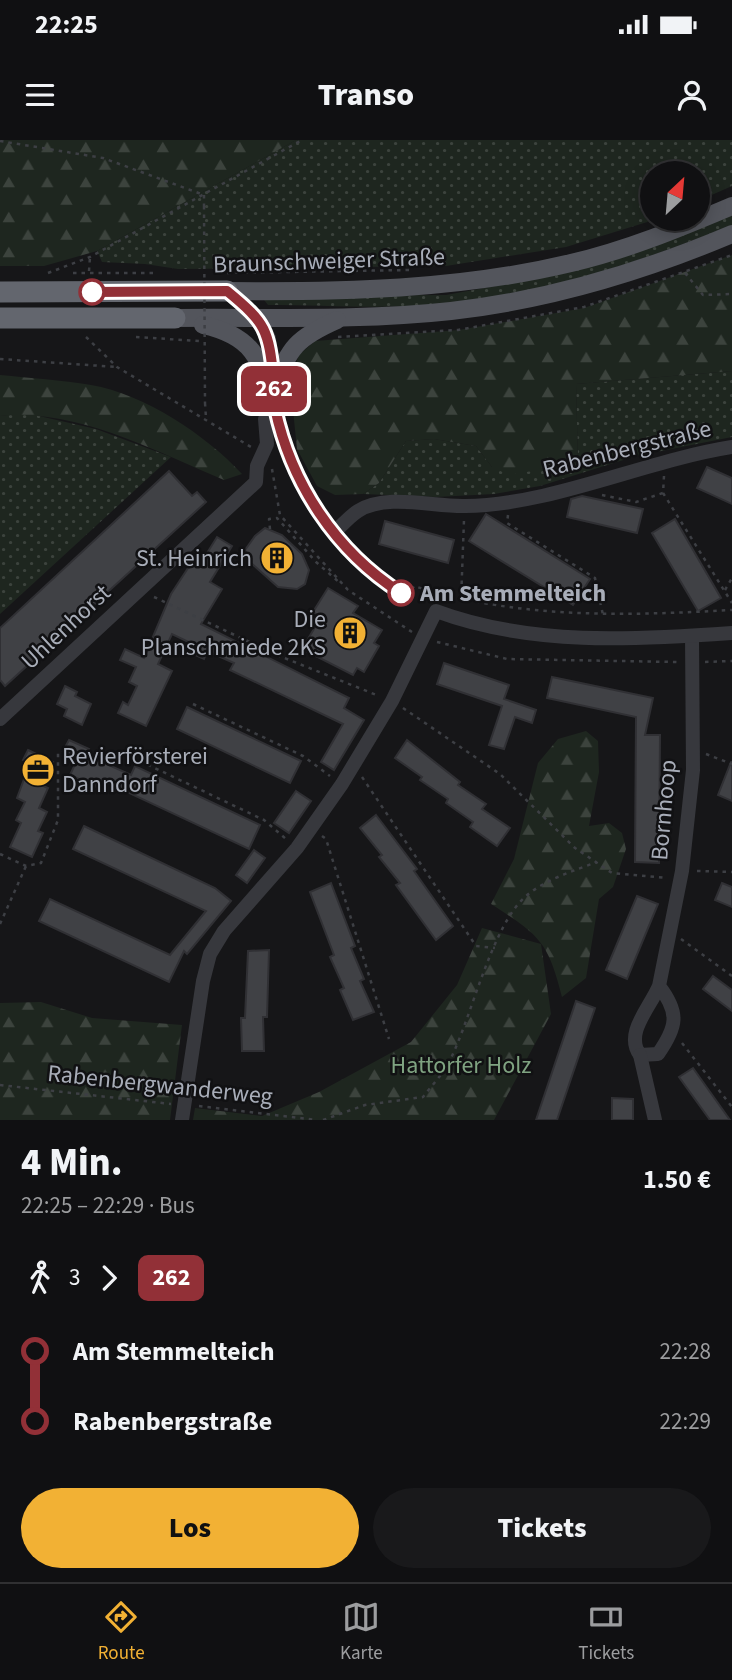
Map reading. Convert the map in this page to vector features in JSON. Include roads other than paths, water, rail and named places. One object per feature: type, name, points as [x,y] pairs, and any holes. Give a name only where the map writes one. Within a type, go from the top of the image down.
[{"type":"highway","name":"Braunschweiger Straße","points":[[0,292],[227,291]]},
{"type":"highway","points":[[0,318],[175,318]]},
{"type":"main road","name":"Braunschweiger Straße","points":[[227,291],[354,291],[447,285],[572,263],[660,236],[732,206]]},
{"type":"main road","points":[[175,318],[343,318],[452,311],[579,288],[672,260],[732,234]]},
{"type":"main road","points":[[175,318],[227,330],[242,339],[255,353],[274,396]]},
{"type":"main road","points":[[274,396],[292,347],[317,328],[343,318]]},
{"type":"street","points":[[227,291],[258,317],[269,338],[274,396]]},
{"type":"street","name":"Uhlenhorst","points":[[0,719],[256,482],[257,466],[268,462],[265,419],[274,396]]},
{"type":"street","name":"Rabenbergstraße","points":[[335,532],[358,511],[374,504],[466,506],[510,502],[665,460],[732,447]]},
{"type":"street","points":[[183,1113],[203,981],[210,954],[224,931],[297,848],[342,784],[392,701],[436,611],[460,620],[504,630],[570,637],[732,633]]},
{"type":"street","name":"Bornhoop","points":[[655,1120],[633,1035],[659,986],[682,871],[693,750],[692,636]]},
{"type":"street","points":[[640,1055],[658,1054],[675,1021],[671,1002],[659,986]]},
{"type":"place","name":"St. Heinrich","points":[[277,558]]},
{"type":"place","name":"Am Stemmelteich","points":[[401,593]]},
{"type":"place","name":"Die Planschmiede 2KS","points":[[350,633]]},
{"type":"place","name":"Revierförsterei Danndorf","points":[[38,770]]},
{"type":"park label","name":"Hattorfer Holz","points":[[461,1065]]}]
